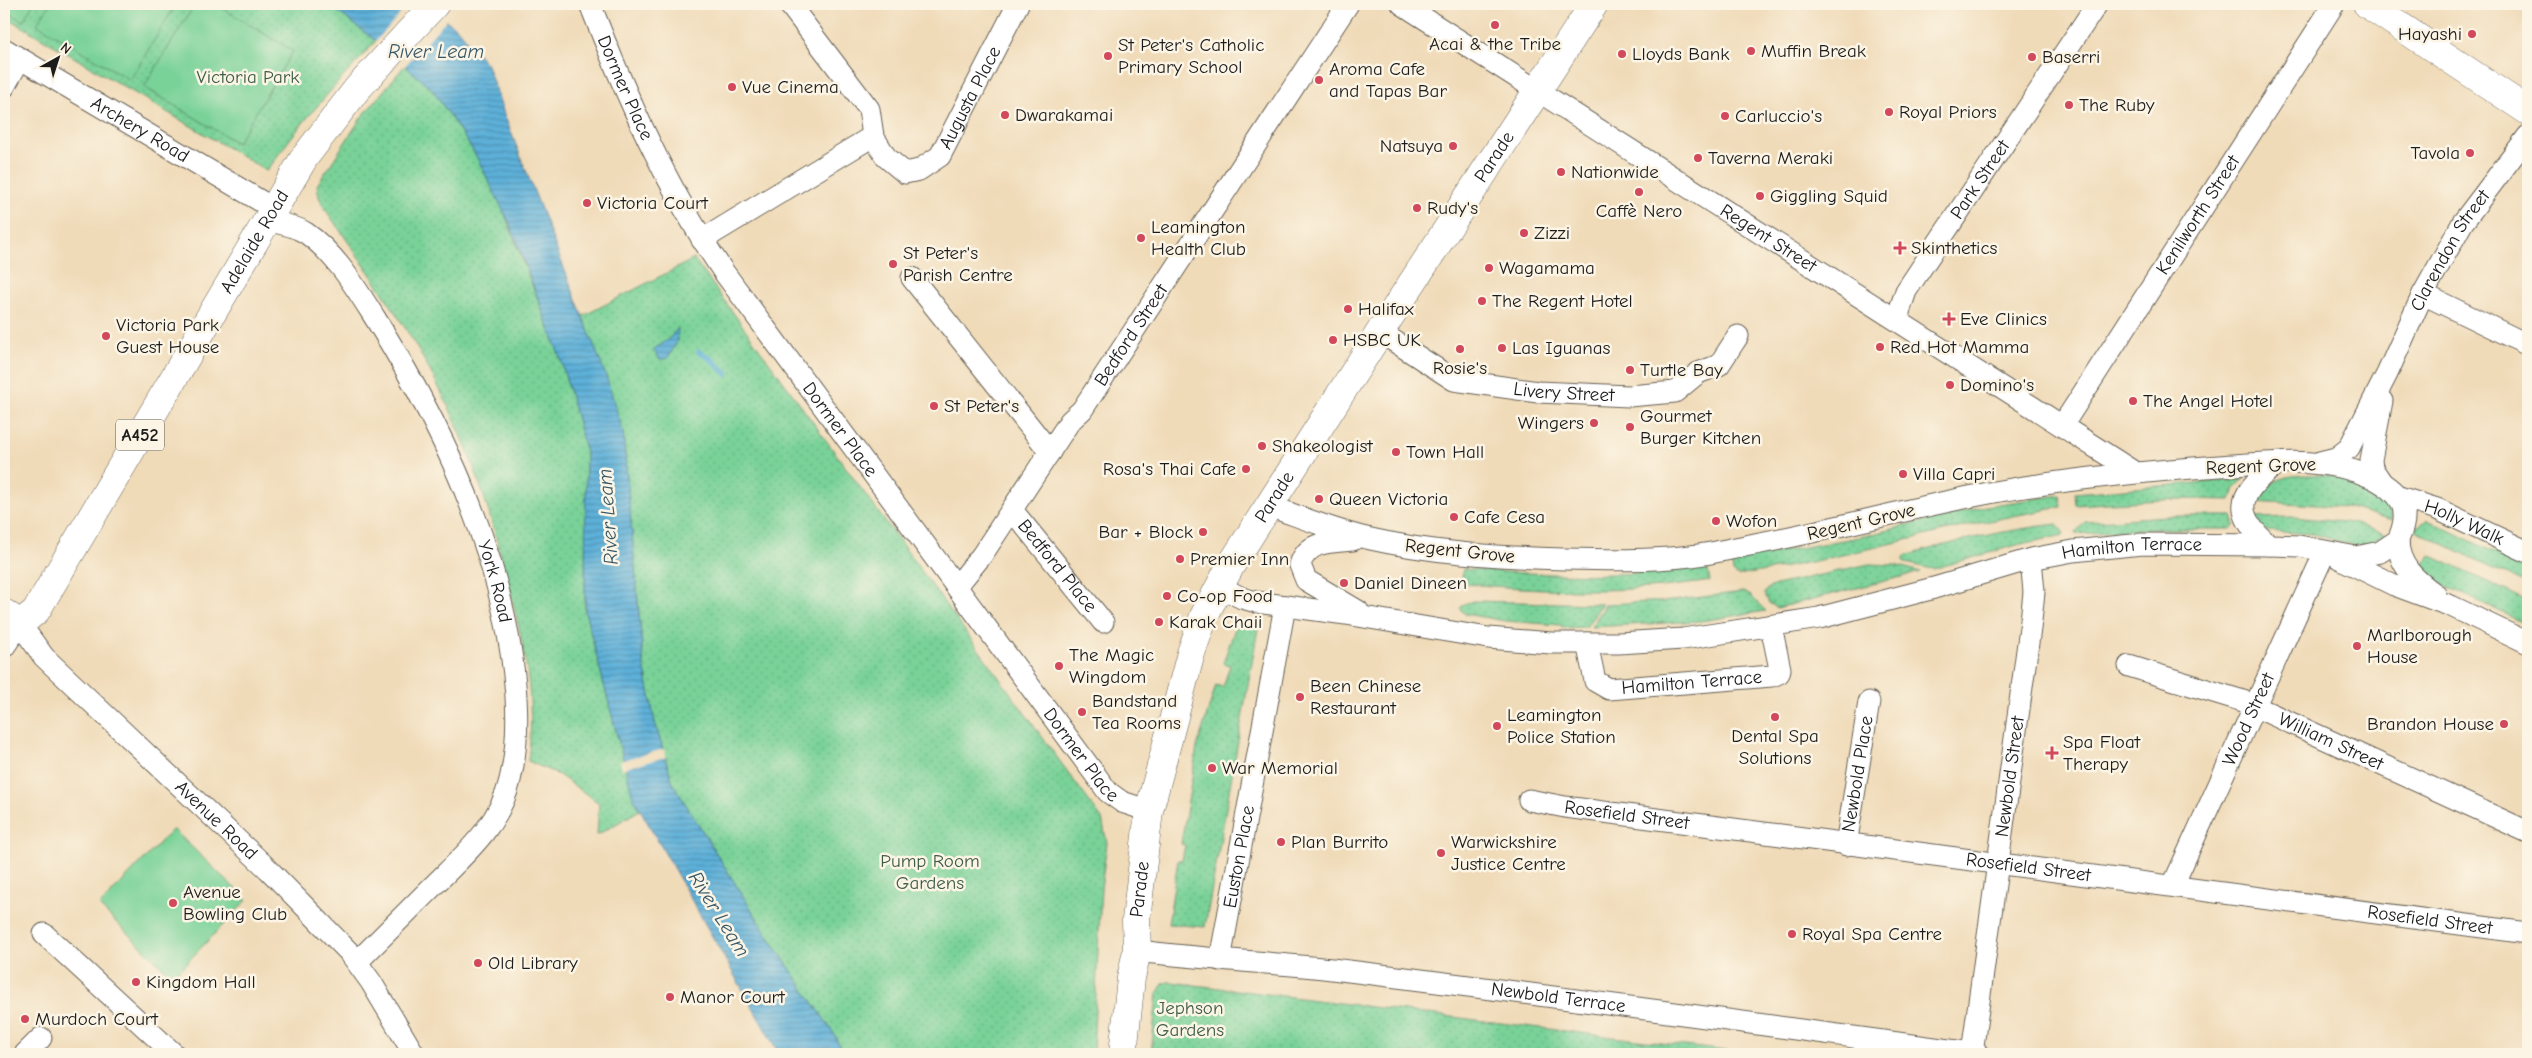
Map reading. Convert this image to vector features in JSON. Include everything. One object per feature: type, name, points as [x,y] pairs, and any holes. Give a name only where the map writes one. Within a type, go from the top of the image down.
[{"type":"main road","name":"Adelaide Road","points":[[12,619],[36,611],[308,153],[369,75],[435,4]]},
{"type":"main road","name":"Parade","points":[[1123,1054],[1131,978],[1137,951],[1136,920],[1149,811],[1191,653],[1204,616],[1218,586],[1380,332],[1594,4]]},
{"type":"main road","points":[[2367,4],[2528,111]]},
{"type":"street","name":"Dormer Place","points":[[590,4],[628,94],[702,240],[800,376],[1108,792],[1122,802],[1149,811]]},
{"type":"street","points":[[702,240],[873,136],[869,109],[789,4]]},
{"type":"street","name":"Augusta Place","points":[[873,136],[886,157],[906,173],[919,170],[940,156],[1018,4]]},
{"type":"street","name":"Bedford Street","points":[[957,586],[982,555],[1070,420],[1082,410],[1348,4]]},
{"type":"street","name":"Regent Street","points":[[1402,4],[2134,472]]},
{"type":"street","name":"Park Street","points":[[2071,43],[2077,20],[2073,8],[2083,9],[2092,4]]},
{"type":"street","name":"Park Street","points":[[1899,320],[1898,312],[1906,291],[2097,4]]},
{"type":"street","name":"Kenilworth Street","points":[[2062,426],[2334,4]]},
{"type":"street","points":[[4,87],[12,54]]},
{"type":"street","name":"Archery Road","points":[[12,54],[271,215]]},
{"type":"street","name":"Clarendon Street","points":[[2320,462],[2336,458],[2347,452],[2387,374],[2423,294],[2462,222],[2528,136]]},
{"type":"street","name":"York Road","points":[[271,215],[298,229],[332,256],[357,290],[395,350],[433,421],[468,502],[489,560],[504,614],[516,687],[517,733],[510,782],[489,828],[358,961]]},
{"type":"street","points":[[912,278],[1050,452]]},
{"type":"street","points":[[2423,294],[2528,345]]},
{"type":"street","name":"Livery Street","points":[[1380,332],[1454,380],[1538,392],[1630,396],[1675,392],[1698,374],[1719,365],[1738,336]]},
{"type":"street","name":"Clarendon Street","points":[[2382,483],[2372,468],[2371,455],[2387,374]]},
{"type":"street","points":[[2269,545],[2248,523],[2243,508],[2251,488],[2279,462]]},
{"type":"street","name":"Regent Grove","points":[[1269,506],[1366,538],[1455,553],[1528,558],[1610,560],[1692,556],[1831,529],[1975,496],[2134,472],[2279,462],[2320,462],[2355,470],[2382,483]]},
{"type":"street","points":[[2382,483],[2390,487],[2399,497],[2405,517],[2398,540],[2401,558],[2408,571],[2420,583],[2451,606]]},
{"type":"street","name":"Holly Walk","points":[[2399,497],[2437,509],[2528,552]]},
{"type":"street","name":"Bedford Place","points":[[1012,510],[1103,622]]},
{"type":"street","name":"Regent Grove","points":[[1301,560],[1308,550],[1322,543],[1366,538]]},
{"type":"street","name":"Hamilton Terrace","points":[[1218,586],[1242,598],[1285,606],[1369,617],[1488,638],[1587,643],[1683,639],[1771,626],[1872,605],[2031,559],[2073,551],[2142,544],[2269,545],[2299,546],[2356,557],[2368,556],[2398,540]]},
{"type":"street","points":[[2328,553],[2394,585],[2451,606],[2528,643]]},
{"type":"street","name":"Wood Street","points":[[2174,885],[2254,707],[2328,553]]},
{"type":"street","name":"Newbold Street","points":[[1976,1054],[2033,605],[2034,576],[2031,559]]},
{"type":"street","name":"Hamilton Terrace","points":[[1301,560],[1300,570],[1306,580],[1369,617]]},
{"type":"street","name":"Euston Place","points":[[1220,960],[1285,606]]},
{"type":"street","points":[[4,647],[12,619]]},
{"type":"street","name":"Avenue Road","points":[[12,619],[44,657],[268,869],[358,961],[414,1054]]},
{"type":"street","name":"Hamilton Terrace","points":[[1587,643],[1595,681],[1609,689],[1772,676],[1779,673],[1780,669],[1771,626]]},
{"type":"street","name":"William Street","points":[[2129,666],[2211,690],[2254,707],[2528,832]]},
{"type":"street","name":"Newbold Place","points":[[1846,845],[1869,702]]},
{"type":"street","name":"Rosefield Street","points":[[1529,800],[1564,807],[1846,845],[2174,885],[2528,933]]},
{"type":"street","points":[[44,934],[174,1054]]},
{"type":"street","name":"Newbold Terrace","points":[[1137,951],[1330,969],[1829,1032],[1976,1054]]},
{"type":"street","points":[[25,1054],[42,1038]]},
{"type":"green space","name":"Victoria Park","points":[[4,4],[328,4],[376,41],[306,120],[267,171],[4,16]]},
{"type":"green space","points":[[4,4],[33,4],[23,21],[4,10]]},
{"type":"green space","points":[[50,4],[176,4],[130,80],[37,24]]},
{"type":"green space","points":[[195,4],[215,4],[293,51],[237,143],[144,87]]},
{"type":"green space","points":[[405,65],[432,89],[474,152],[497,194],[560,357],[586,452],[585,611],[633,797],[640,810],[597,835],[599,803],[559,775],[528,761],[530,715],[527,671],[523,649],[494,530],[464,442],[419,351],[383,293],[325,209],[319,197],[317,185],[361,118]]},
{"type":"green space","name":"Pump Room Gardens","points":[[694,259],[1102,819],[1107,843],[1101,889],[1093,1054],[843,1054],[833,1032],[768,936],[673,784],[655,723],[643,659],[623,431],[583,316]]},
{"type":"green space","points":[[2302,475],[2323,475],[2367,486],[2384,499],[2392,520],[2346,507],[2255,501],[2262,492],[2284,478]]},
{"type":"green space","points":[[2244,479],[2235,488],[2231,500],[2179,499],[2076,505],[2075,493]]},
{"type":"green space","points":[[2060,495],[2062,507],[2021,514],[1779,569],[1738,576],[1733,572],[1731,561],[1864,536],[1986,506]]},
{"type":"green space","points":[[2166,516],[2232,516],[2235,525],[2231,529],[2147,529],[2077,534],[2076,532],[2085,522]]},
{"type":"green space","points":[[2295,517],[2353,523],[2385,534],[2368,545],[2355,546],[2313,534],[2266,531],[2253,518]]},
{"type":"green space","points":[[2428,520],[2528,569],[2528,585],[2413,529]]},
{"type":"green space","points":[[2057,524],[2062,529],[2064,535],[2017,545],[1933,569],[1905,563],[1903,560],[1905,556],[1961,541],[2018,529]]},
{"type":"green space","points":[[2430,555],[2528,601],[2528,625],[2419,573]]},
{"type":"green space","points":[[1869,564],[1895,565],[1921,572],[1777,608],[1769,603],[1764,594],[1768,588],[1776,585]]},
{"type":"green space","points":[[1707,565],[1710,581],[1619,590],[1558,590],[1467,584],[1462,578],[1463,569],[1554,574],[1616,574]]},
{"type":"green space","points":[[1743,592],[1751,596],[1766,611],[1701,621],[1591,627],[1606,604],[1670,601]]},
{"type":"green space","points":[[1473,601],[1602,604],[1586,627],[1562,628],[1561,625],[1505,621],[1465,614],[1460,608],[1464,604]]},
{"type":"green space","points":[[1238,620],[1259,623],[1205,927],[1168,924],[1178,860],[1182,860],[1185,845],[1181,844],[1197,747],[1216,685],[1223,687],[1230,665],[1223,663]]},
{"type":"green space","name":"Avenue Bowling Club","points":[[173,829],[247,900],[173,977],[99,906]]},
{"type":"green space","name":"Jephson Gardens","points":[[1168,982],[1750,1054],[1151,1054],[1157,993],[1163,984]]},
{"type":"water","name":"River Leam","points":[[328,4],[423,4],[458,29],[487,65],[504,114],[606,376],[623,431],[643,659],[655,723],[673,784],[768,936],[833,1032],[843,1054],[779,1054],[633,797],[585,611],[586,452],[560,357],[510,224],[474,152],[432,89],[376,41]]},
{"type":"water","points":[[678,328],[677,342],[667,359],[660,359],[653,350],[669,339]]},
{"type":"pier","points":[[409,4],[428,4],[448,18],[404,67],[375,42]]},
{"type":"pier","points":[[664,749],[666,757],[622,769],[620,761]]},
{"type":"waterway","points":[[699,352],[711,359],[727,374]]},
{"type":"place","name":"Acai & the Tribe","points":[[1495,25]]},
{"type":"place","name":"Hayashi","points":[[2472,34]]},
{"type":"place","name":"Muffin Break","points":[[1751,51]]},
{"type":"place","name":"Lloyds Bank","points":[[1622,54]]},
{"type":"place","name":"St Peter's Catholic Primary School","points":[[1108,56]]},
{"type":"place","name":"Baserri","points":[[2032,57]]},
{"type":"place","name":"Aroma Cafe and Tapas Bar","points":[[1319,80]]},
{"type":"place","name":"Vue Cinema","points":[[732,87]]},
{"type":"place","name":"The Ruby","points":[[2069,105]]},
{"type":"place","name":"Royal Priors","points":[[1889,112]]},
{"type":"place","name":"Dwarakamai","points":[[1005,115]]},
{"type":"place","name":"Carluccio's","points":[[1725,116]]},
{"type":"place","name":"Natsuya","points":[[1453,146]]},
{"type":"place","name":"Tavola","points":[[2470,153]]},
{"type":"place","name":"Taverna Meraki","points":[[1698,158]]},
{"type":"place","name":"Nationwide","points":[[1561,172]]},
{"type":"place","name":"Caffè Nero","points":[[1639,192]]},
{"type":"place","name":"Giggling Squid","points":[[1760,196]]},
{"type":"place","name":"Victoria Court","points":[[587,203]]},
{"type":"place","name":"Rudy's","points":[[1417,208]]},
{"type":"place","name":"Zizzi","points":[[1524,233]]},
{"type":"place","name":"Leamington Health Club","points":[[1141,238]]},
{"type":"place","name":"Skinthetics","points":[[1900,248]]},
{"type":"place","name":"St Peter's Parish Centre","points":[[893,264]]},
{"type":"place","name":"Wagamama","points":[[1489,268]]},
{"type":"place","name":"The Regent Hotel","points":[[1482,301]]},
{"type":"place","name":"Halifax","points":[[1348,309]]},
{"type":"place","name":"Eve Clinics","points":[[1949,319]]},
{"type":"place","name":"Victoria Park Guest House","points":[[106,336]]},
{"type":"place","name":"HSBC UK","points":[[1333,340]]},
{"type":"place","name":"Red Hot Mamma","points":[[1880,347]]},
{"type":"place","name":"Las Iguanas","points":[[1502,348]]},
{"type":"place","name":"Rosie's","points":[[1460,349]]},
{"type":"place","name":"Turtle Bay","points":[[1630,370]]},
{"type":"place","name":"Domino's","points":[[1950,385]]},
{"type":"place","name":"The Angel Hotel","points":[[2133,401]]},
{"type":"place","name":"St Peter's","points":[[934,406]]},
{"type":"place","name":"Wingers","points":[[1594,423]]},
{"type":"place","name":"Gourmet Burger Kitchen","points":[[1630,427]]},
{"type":"place","name":"Shakeologist","points":[[1262,446]]},
{"type":"place","name":"Town Hall","points":[[1396,452]]},
{"type":"place","name":"Rosa's Thai Cafe","points":[[1246,469]]},
{"type":"place","name":"Villa Capri","points":[[1903,474]]},
{"type":"place","name":"Queen Victoria","points":[[1319,499]]},
{"type":"place","name":"Cafe Cesa","points":[[1454,517]]},
{"type":"place","name":"Wofon","points":[[1716,521]]},
{"type":"place","name":"Bar + Block","points":[[1203,532]]},
{"type":"place","name":"Premier Inn","points":[[1180,559]]},
{"type":"place","name":"Daniel Dineen","points":[[1344,583]]},
{"type":"place","name":"Co-op Food","points":[[1167,596]]},
{"type":"place","name":"Karak Chaii","points":[[1159,622]]},
{"type":"place","name":"Marlborough House","points":[[2357,646]]},
{"type":"place","name":"The Magic Wingdom","points":[[1059,666]]},
{"type":"place","name":"Been Chinese Restaurant","points":[[1300,697]]},
{"type":"place","name":"Bandstand Tea Rooms","points":[[1082,712]]},
{"type":"place","name":"Dental Spa Solutions","points":[[1775,717]]},
{"type":"place","name":"Brandon House","points":[[2504,724]]},
{"type":"place","name":"Leamington Police Station","points":[[1497,726]]},
{"type":"place","name":"Spa Float Therapy","points":[[2052,753]]},
{"type":"place","name":"War Memorial","points":[[1212,768]]},
{"type":"place","name":"Plan Burrito","points":[[1281,842]]},
{"type":"place","name":"Warwickshire Justice Centre","points":[[1441,853]]},
{"type":"place","name":"Avenue Bowling Club","points":[[173,903]]},
{"type":"place","name":"Royal Spa Centre","points":[[1792,934]]},
{"type":"place","name":"Old Library","points":[[478,963]]},
{"type":"place","name":"Kingdom Hall","points":[[136,982]]},
{"type":"place","name":"Manor Court","points":[[670,997]]},
{"type":"place","name":"Murdoch Court","points":[[25,1019]]}]
